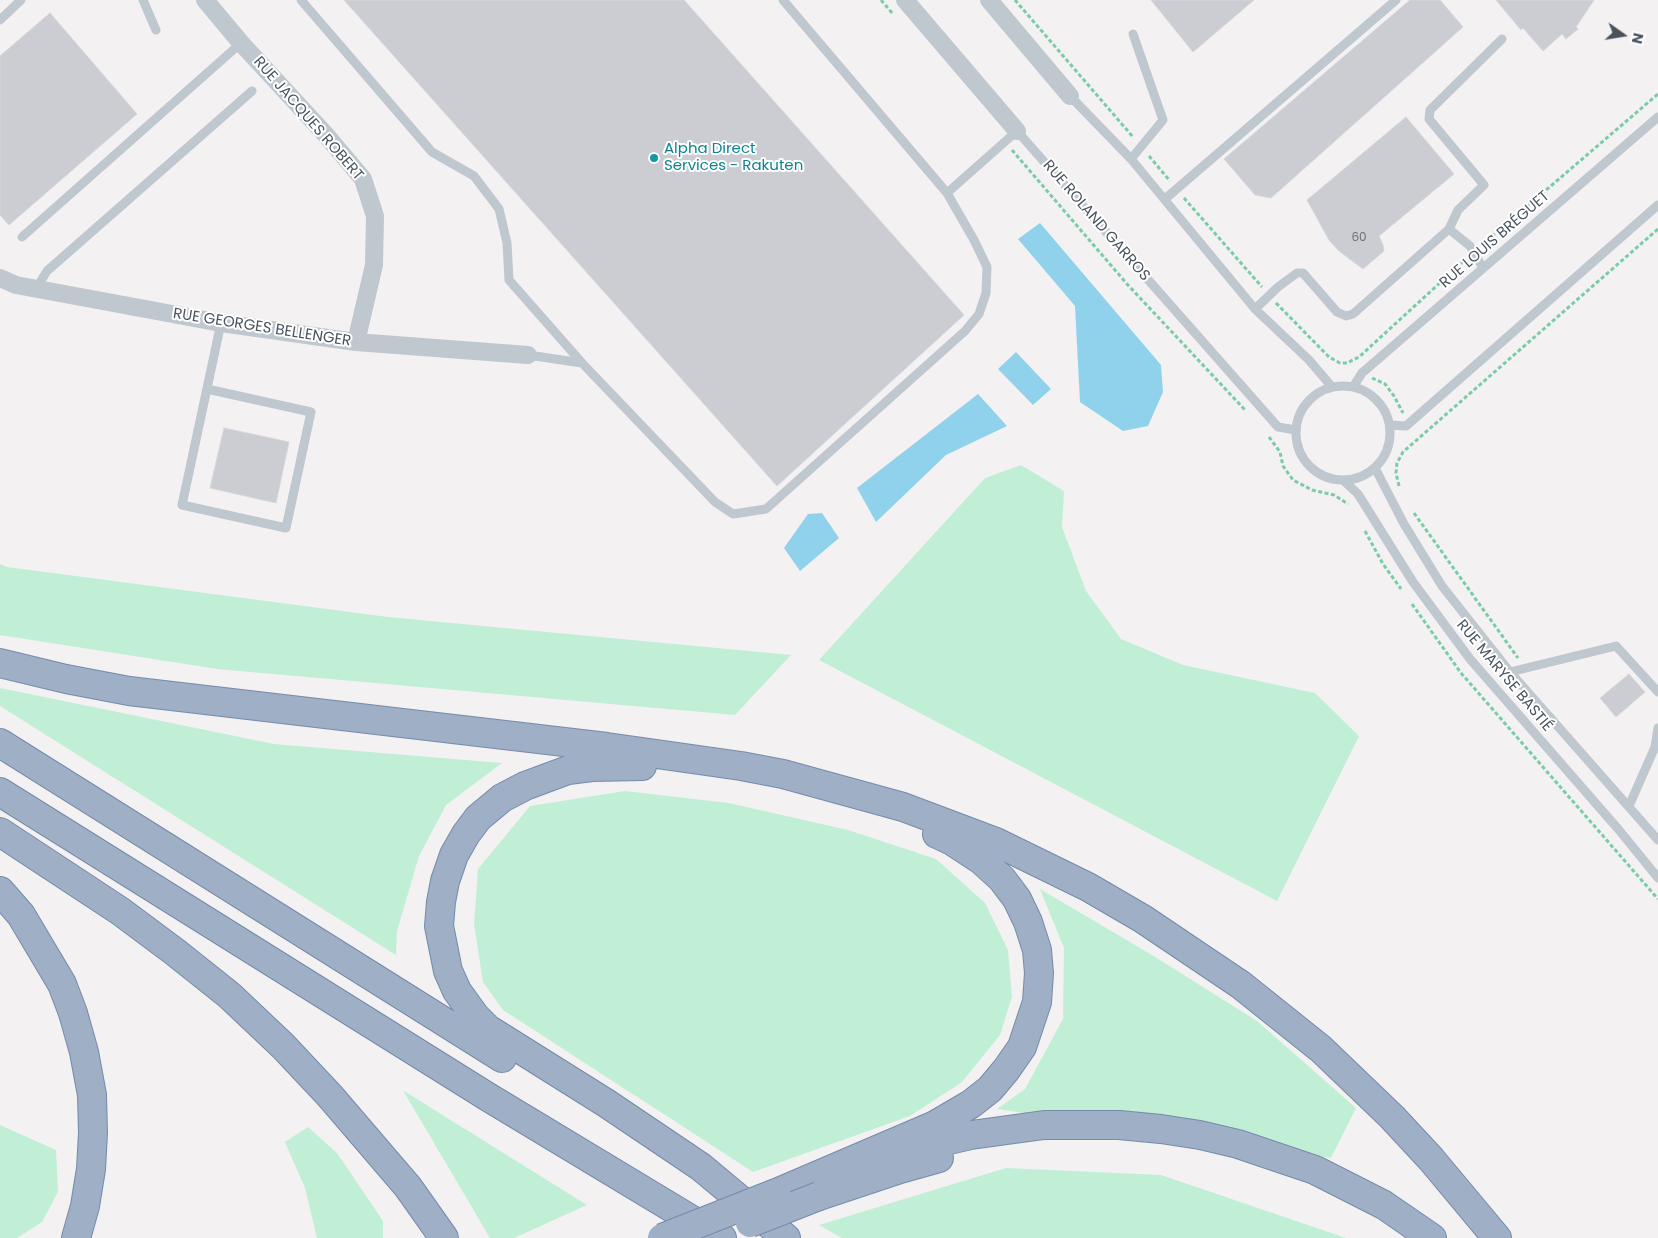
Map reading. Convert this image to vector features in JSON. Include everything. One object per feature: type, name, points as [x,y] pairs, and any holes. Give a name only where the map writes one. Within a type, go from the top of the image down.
[{"type":"highway","points":[[0,664],[130,691],[607,747],[741,766],[783,774],[895,805],[996,842],[1088,887],[1143,919],[1241,985],[1321,1049],[1392,1117],[1431,1159],[1497,1238]]},
{"type":"highway","points":[[0,743],[785,1238]]},
{"type":"highway","points":[[662,1238],[776,1193],[934,1125],[971,1104],[990,1089],[1022,1047],[1037,1002],[1040,973],[1037,950],[1028,922],[1017,899],[1002,879],[981,860],[952,841],[888,816],[768,785],[673,769],[638,766],[602,766],[568,770],[526,786],[502,798],[478,818],[466,834],[454,855],[445,881],[441,902],[439,926],[448,972],[457,991],[475,1016],[488,1029],[606,1103],[701,1167],[785,1238]]},
{"type":"highway","points":[[0,792],[488,1097],[722,1238]]},
{"type":"highway","points":[[0,832],[120,911],[229,995],[283,1046],[330,1096],[408,1188],[444,1238]]},
{"type":"highway","points":[[0,891],[21,915],[62,984],[73,1013],[84,1052],[92,1095],[92,1169],[85,1206],[76,1238]]},
{"type":"highway","points":[[776,1193],[936,1143],[971,1135],[1044,1125],[1119,1125],[1200,1135],[1238,1144],[1307,1167],[1384,1205],[1432,1238]]},
{"type":"highway","points":[[712,1238],[820,1196],[900,1169],[990,1146],[1063,1140],[1130,1141],[1166,1145],[1264,1167],[1337,1198],[1378,1219],[1407,1238]]},
{"type":"street","name":"RUE JACQUES ROBERT","points":[[205,0],[363,179],[375,216],[374,265],[356,342]]},
{"type":"street","name":"RUE ROLAND GARROS","points":[[905,0],[1011,136]]},
{"type":"street","points":[[989,0],[1070,96]]},
{"type":"street","name":"RUE GEORGES BELLENGER","points":[[0,278],[16,285],[222,323],[356,342],[528,355]]},
{"type":"lane","points":[[0,20],[21,0]]},
{"type":"lane","points":[[144,0],[156,30]]},
{"type":"lane","points":[[301,0],[432,152],[474,176],[499,209],[507,243],[509,280],[582,363],[715,502],[733,514],[766,509],[966,331],[979,314],[986,293],[986,267],[974,240],[947,193],[783,0]]},
{"type":"lane","points":[[1165,200],[1396,0]]},
{"type":"lane","points":[[1131,159],[1163,120],[1133,34]]},
{"type":"lane","points":[[1255,309],[1269,295],[1297,273],[1303,273],[1337,312],[1346,316],[1353,314],[1449,229],[1458,210],[1484,185],[1429,119],[1430,110],[1502,39]]},
{"type":"lane","points":[[22,237],[241,43]]},
{"type":"lane","points":[[36,289],[47,271],[252,91]]},
{"type":"lane","points":[[1070,96],[1131,159],[1255,309],[1309,360],[1332,387]]},
{"type":"lane","name":"RUE LOUIS BRÉGUET","points":[[1353,387],[1362,373],[1658,117]]},
{"type":"lane","points":[[947,193],[1011,136]]},
{"type":"lane","name":"RUE ROLAND GARROS","points":[[1011,136],[1278,427],[1296,430]]},
{"type":"lane","points":[[1390,425],[1406,426],[1658,205]]},
{"type":"lane","points":[[1449,229],[1470,246],[1483,268]]},
{"type":"lane","points":[[207,390],[311,412],[286,528],[182,505],[207,390],[222,323]]},
{"type":"lane","points":[[528,355],[582,363]]},
{"type":"lane","points":[[1332,387],[1353,387],[1366,392],[1377,400],[1385,412],[1390,425],[1390,441],[1385,456],[1375,468],[1355,479],[1331,479],[1319,474],[1309,466],[1299,449],[1296,430],[1299,415],[1307,403],[1318,393],[1332,387]]},
{"type":"lane","name":"RUE MARYSE BASTIÉ","points":[[1375,468],[1404,524],[1442,586],[1510,672],[1658,840]]},
{"type":"lane","name":"RUE MARYSE BASTIÉ","points":[[1344,480],[1358,494],[1413,582],[1470,659],[1619,830],[1658,878]]},
{"type":"lane","points":[[1510,672],[1616,646],[1658,692]]},
{"type":"lane","points":[[1629,806],[1655,747],[1658,728]]},
{"type":"path","points":[[881,0],[894,15]]},
{"type":"path","points":[[1015,0],[1269,295],[1329,358],[1340,362],[1347,363],[1358,357],[1473,252],[1658,94]]},
{"type":"path","points":[[1011,136],[1127,284],[1246,412]]},
{"type":"path","points":[[1400,488],[1396,473],[1397,463],[1403,452],[1658,229]]},
{"type":"path","points":[[1354,360],[1362,373],[1385,384],[1394,396],[1408,424],[1410,445]]},
{"type":"path","points":[[1266,433],[1280,452],[1284,466],[1293,480],[1312,490],[1334,495],[1347,502],[1351,508]]},
{"type":"path","points":[[1413,512],[1525,668]]},
{"type":"path","points":[[1364,530],[1383,564],[1406,595]]},
{"type":"path","points":[[1411,603],[1461,673],[1658,899]]},
{"type":"green space","points":[[1021,465],[1064,491],[1062,527],[1086,591],[1121,639],[1183,665],[1315,693],[1359,736],[1277,901],[819,660],[985,478]]},
{"type":"green space","points":[[0,564],[7,567],[388,617],[791,655],[735,715],[217,669],[0,635]]},
{"type":"green space","points":[[0,688],[274,744],[502,763],[446,805],[419,856],[397,931],[396,955],[0,706]]},
{"type":"green space","points":[[625,791],[729,803],[848,830],[936,859],[985,903],[1008,950],[1012,997],[1000,1035],[962,1082],[910,1116],[753,1172],[503,1010],[483,982],[474,924],[478,869],[530,806]]},
{"type":"green space","points":[[1040,889],[1152,955],[1257,1021],[1356,1108],[1331,1158],[997,1109],[1025,1089],[1063,1019],[1064,948]]},
{"type":"green space","points":[[404,1092],[587,1205],[514,1238],[490,1238]]},
{"type":"green space","points":[[0,1125],[56,1150],[58,1192],[42,1222],[17,1238],[0,1238]]},
{"type":"green space","points":[[308,1127],[337,1153],[383,1221],[383,1238],[317,1238],[305,1188],[285,1142]]},
{"type":"green space","points":[[1006,1168],[1161,1175],[1346,1238],[842,1238],[819,1225]]},
{"type":"water","points":[[1040,223],[1161,365],[1163,392],[1148,426],[1123,431],[1080,402],[1075,306],[1018,239]]},
{"type":"water","points":[[1016,352],[1051,389],[1033,405],[998,369]]},
{"type":"water","points":[[978,394],[1007,426],[946,455],[876,522],[857,488]]},
{"type":"water","points":[[822,513],[839,538],[800,571],[784,548],[808,514]]},
{"type":"building","name":"Alpha Direct Services - Rakuten","points":[[344,0],[684,0],[964,315],[777,486]]},
{"type":"building","points":[[1151,0],[1254,0],[1193,52]]},
{"type":"building","points":[[1410,0],[1440,0],[1463,27],[1271,198],[1255,195],[1224,159]]},
{"type":"building","points":[[1496,0],[1594,0],[1576,27],[1578,29],[1566,39],[1562,34],[1543,51],[1523,28],[1521,30]]},
{"type":"building","points":[[50,13],[137,114],[9,225],[0,215],[0,56]]},
{"type":"building","points":[[1406,117],[1454,174],[1379,236],[1384,251],[1363,269],[1339,251],[1329,240],[1307,200]]},
{"type":"building","points":[[224,428],[289,442],[276,503],[210,488]]},
{"type":"building","points":[[1629,674],[1645,692],[1616,717],[1600,698]]},
{"type":"place","name":"Alpha Direct Services - Rakuten","points":[[654,158]]}]
